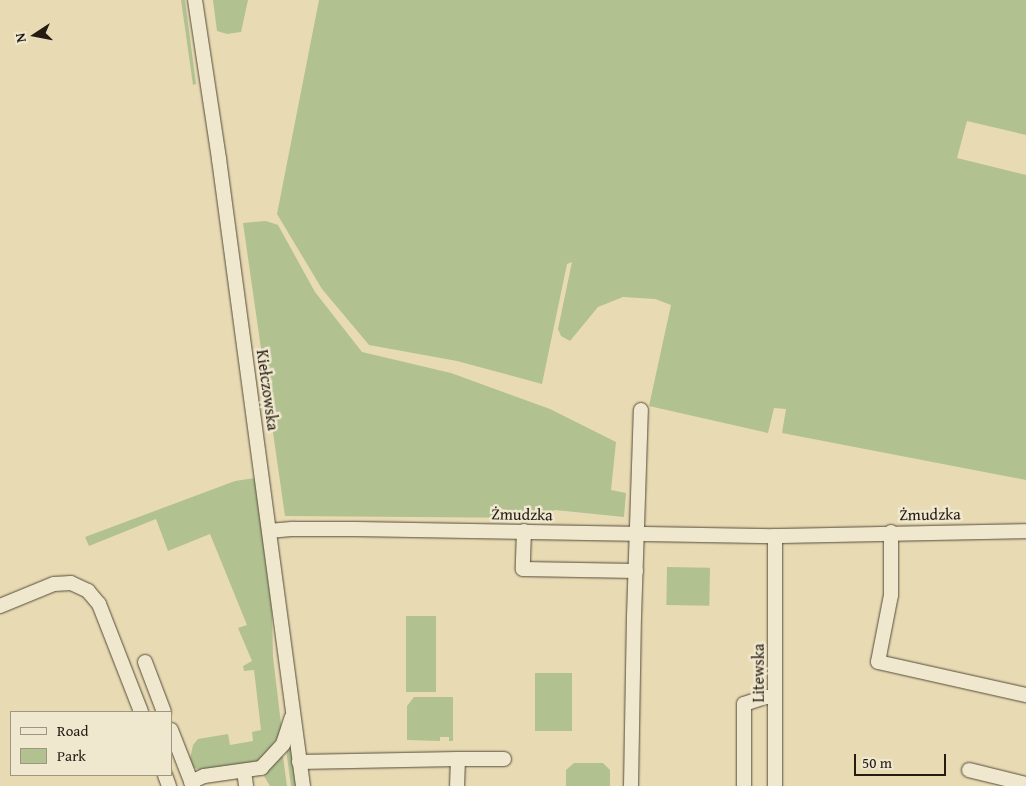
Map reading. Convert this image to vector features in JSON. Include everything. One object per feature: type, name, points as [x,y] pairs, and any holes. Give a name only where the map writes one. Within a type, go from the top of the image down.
[{"type":"street","name":"Kiełczowska","points":[[194,0],[219,159],[303,786]]},
{"type":"street","points":[[631,786],[642,410]]},
{"type":"street","name":"Żmudzka","points":[[269,532],[294,529],[775,536],[1026,530]]},
{"type":"street","points":[[524,531],[523,569],[636,571]]},
{"type":"street","points":[[890,532],[891,595],[878,662],[1026,695]]},
{"type":"street","name":"Litewska","points":[[775,536],[775,786]]},
{"type":"street","points":[[0,606],[60,584],[71,583],[88,591],[99,604],[141,711]]},
{"type":"street","points":[[146,662],[164,711]]},
{"type":"street","points":[[744,786],[744,704],[766,697],[775,697]]},
{"type":"street","points":[[172,733],[192,784],[204,776],[261,768],[283,744],[293,714]]},
{"type":"street","points":[[457,786],[458,759]]},
{"type":"street","points":[[300,762],[504,760]]},
{"type":"street","points":[[969,770],[1026,784]]},
{"type":"street","points":[[244,771],[246,786]]},
{"type":"green space","points":[[181,0],[185,0],[196,84],[193,85]]},
{"type":"green space","points":[[213,0],[248,0],[241,32],[227,34],[217,31]]},
{"type":"green space","points":[[319,0],[1026,0],[1026,135],[967,121],[957,158],[1026,175],[1026,480],[782,433],[786,409],[774,408],[768,433],[649,406],[671,305],[655,299],[623,297],[598,307],[570,341],[561,336],[558,329],[572,262],[567,264],[542,384],[457,361],[369,345],[322,289],[277,214]]},
{"type":"green space","points":[[266,221],[278,225],[315,292],[362,352],[451,373],[550,409],[616,442],[611,490],[626,493],[624,517],[555,510],[532,518],[285,516],[243,223]]},
{"type":"green space","points":[[255,478],[272,612],[273,657],[282,732],[261,760],[247,765],[201,771],[193,767],[190,759],[193,745],[198,739],[228,734],[230,745],[253,741],[252,732],[261,730],[254,670],[244,671],[243,666],[252,661],[238,628],[247,625],[210,534],[168,551],[156,519],[89,546],[85,537],[235,481]]},
{"type":"green space","points":[[667,567],[710,568],[709,606],[666,605]]},
{"type":"green space","points":[[406,616],[436,616],[436,692],[406,692]]},
{"type":"green space","points":[[535,673],[572,673],[572,731],[535,731]]},
{"type":"green space","points":[[414,697],[453,697],[453,741],[449,741],[449,737],[440,737],[440,741],[407,740],[407,706]]},
{"type":"green space","points":[[290,743],[297,786],[291,786],[286,749]]},
{"type":"green space","points":[[281,755],[283,757],[287,786],[270,786],[264,776]]},
{"type":"green space","points":[[574,763],[603,763],[610,770],[610,786],[566,786],[566,770]]}]
